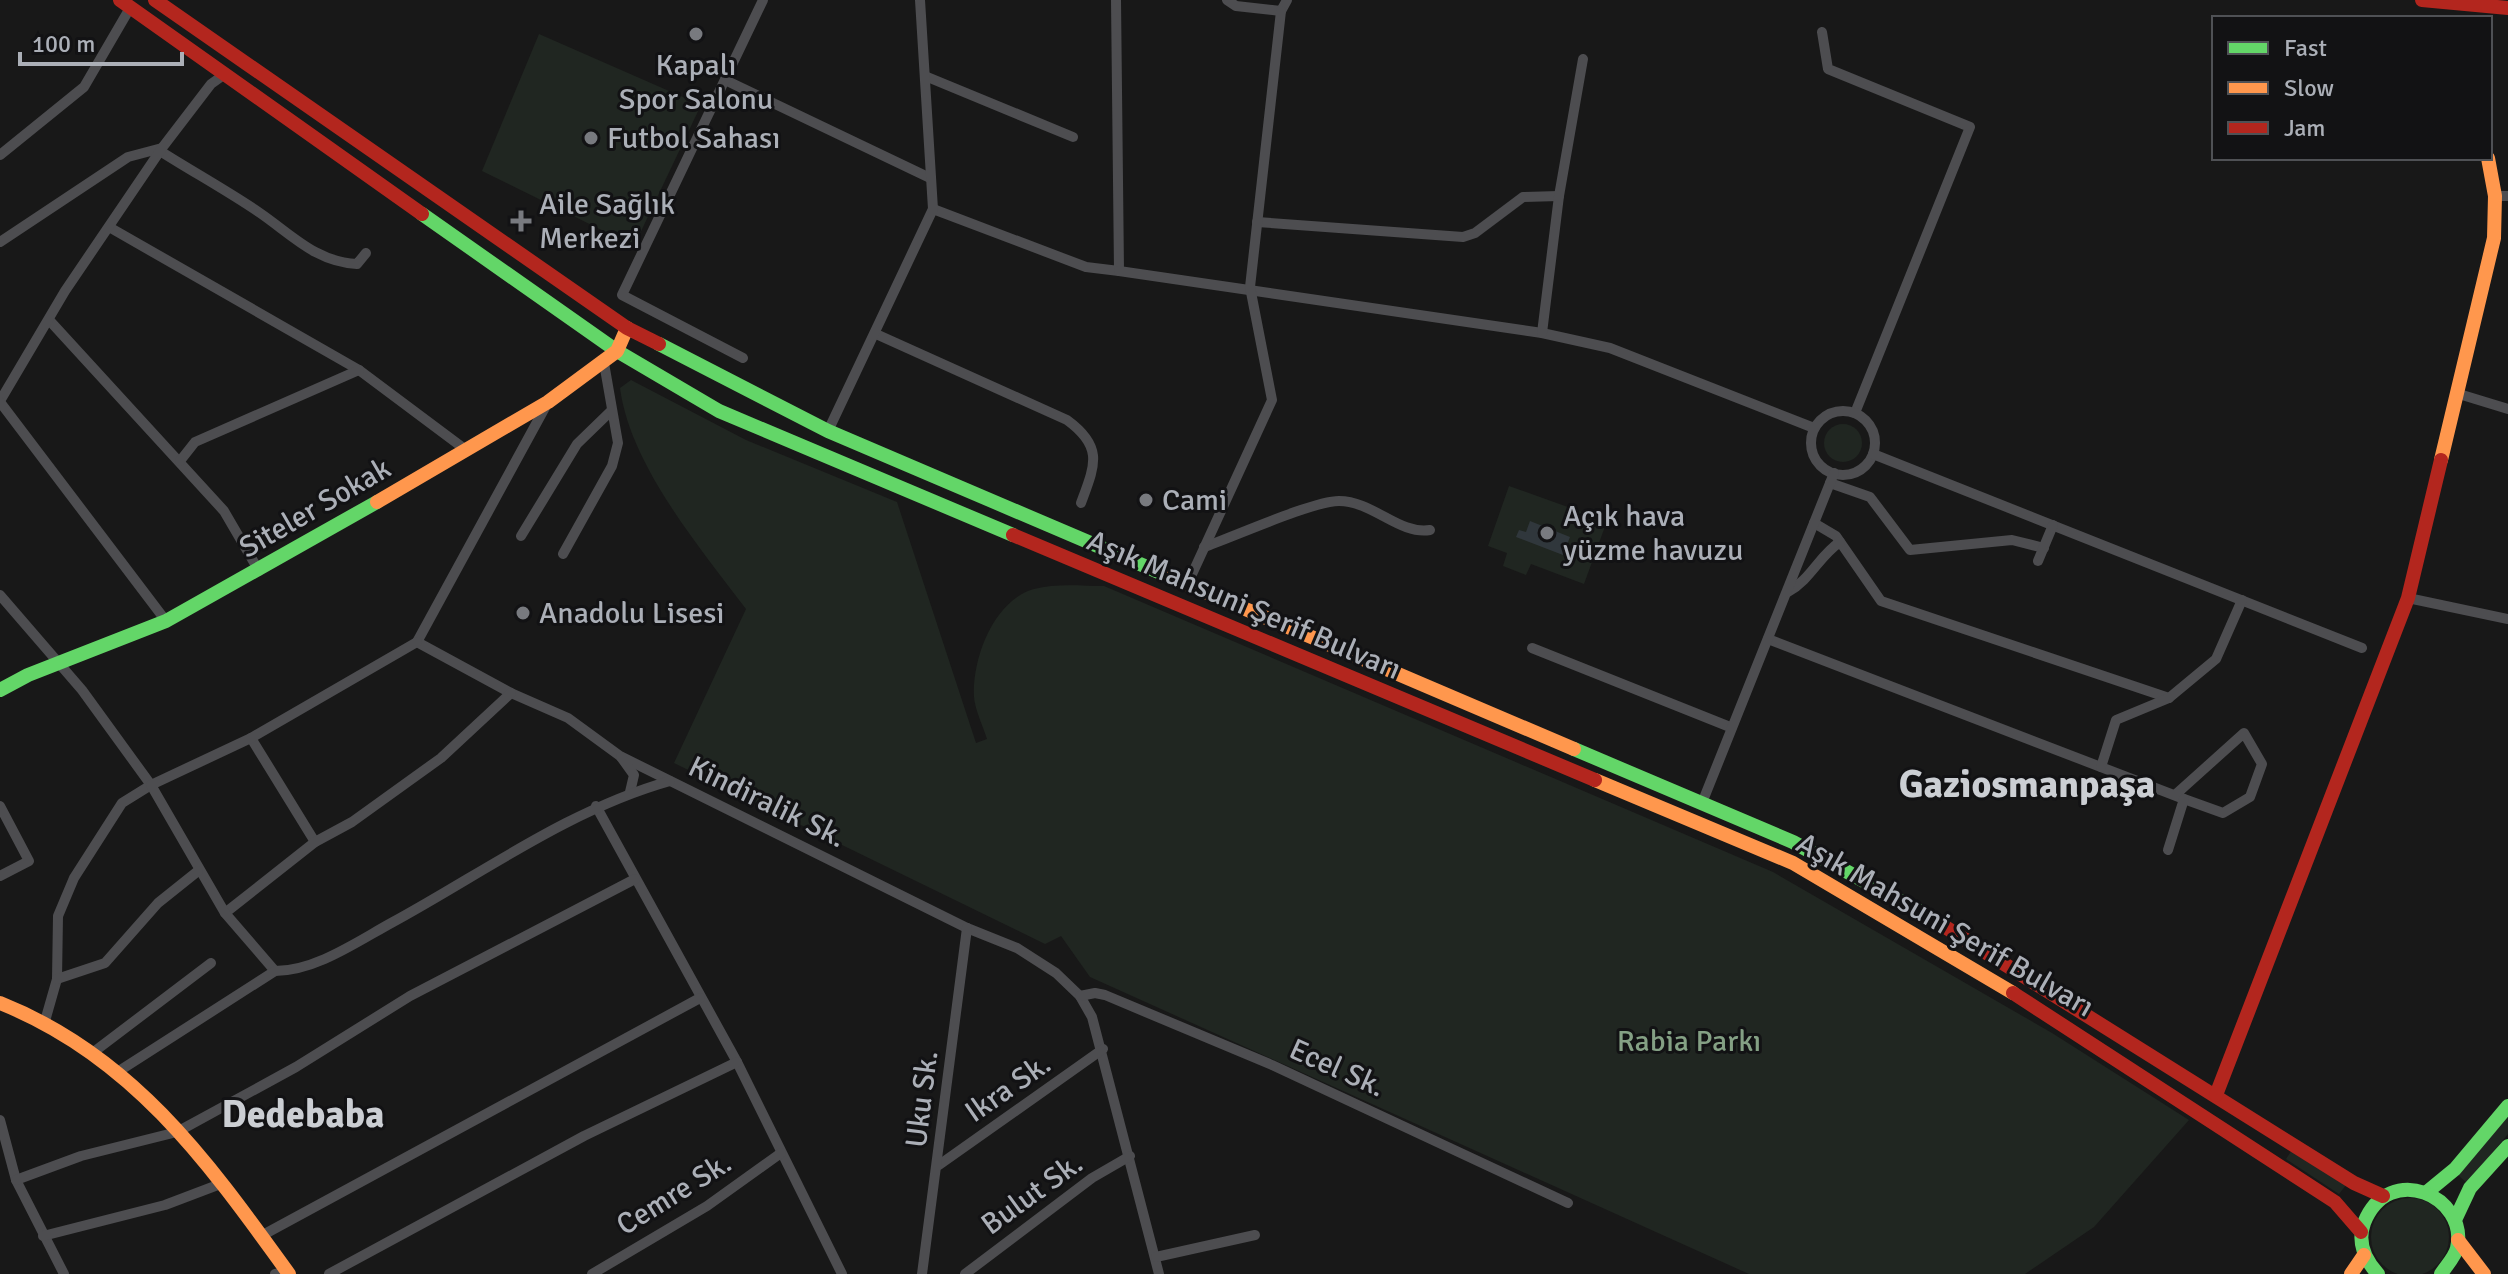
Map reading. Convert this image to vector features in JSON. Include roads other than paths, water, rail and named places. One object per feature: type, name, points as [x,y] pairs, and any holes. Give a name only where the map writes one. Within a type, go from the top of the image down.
[{"type":"main road","name":"Aşık Mahsuni Şerif Bulvarı","points":[[155,0],[627,328],[828,431],[1702,803],[1861,876],[1954,930],[2354,1183],[2383,1196]]},
{"type":"main road","points":[[2422,0],[2461,7],[2508,8]]},
{"type":"main road","name":"Aşık Mahsuni Şerif Bulvarı","points":[[125,4],[617,351],[719,411],[1793,863],[1898,921],[2090,1039],[2335,1202],[2361,1232]]},
{"type":"main road","points":[[2216,1095],[2408,598],[2459,394],[2502,196],[2489,160]]},
{"type":"main road","name":"Siteler Sokak","points":[[0,690],[28,675],[58,666],[166,621],[259,571],[548,402],[617,351],[627,328]]},
{"type":"main road","points":[[1,1008],[45,1021],[119,1071],[158,1108],[223,1183],[283,1273]]},
{"type":"main road","points":[[2427,1192],[2455,1169],[2508,1106]]},
{"type":"main road","points":[[2455,1220],[2470,1188],[2508,1146]]},
{"type":"main road","points":[[2378,1274],[2364,1255],[2361,1232],[2368,1211],[2383,1196],[2409,1188],[2427,1192],[2444,1203],[2455,1220],[2458,1240],[2452,1260],[2441,1274]]},
{"type":"main road","points":[[2458,1240],[2484,1274]]},
{"type":"main road","points":[[2351,1274],[2364,1255]]},
{"type":"street","points":[[743,358],[622,295],[763,0]]},
{"type":"street","points":[[828,431],[933,209],[920,0]]},
{"type":"street","points":[[1116,0],[1119,271]]},
{"type":"street","points":[[1227,0],[1236,6],[1281,11]]},
{"type":"street","points":[[1188,583],[1272,400],[1250,287],[1281,11],[1287,0]]},
{"type":"street","points":[[0,155],[84,87],[125,4]]},
{"type":"street","points":[[1822,32],[1828,69],[1970,127],[1855,413]]},
{"type":"street","points":[[1542,333],[1559,196],[1583,59]]},
{"type":"street","points":[[166,621],[0,402],[65,291],[161,150],[211,84],[225,74]]},
{"type":"street","points":[[925,76],[1073,137]]},
{"type":"street","points":[[725,80],[930,178]]},
{"type":"street","points":[[0,242],[128,157],[161,150],[259,212],[317,255],[338,263],[357,264],[366,253]]},
{"type":"street","points":[[1257,222],[1463,237],[1475,233],[1523,197],[1559,196]]},
{"type":"street","points":[[933,209],[1086,267],[1250,287],[1542,333],[1610,348],[1814,428]]},
{"type":"street","points":[[109,227],[359,370],[466,450]]},
{"type":"street","points":[[50,321],[224,511],[259,571]]},
{"type":"street","points":[[876,334],[1067,420],[1084,432],[1093,446],[1093,469],[1081,503]]},
{"type":"street","points":[[563,554],[612,466],[618,443],[604,363]]},
{"type":"street","points":[[180,461],[195,442],[359,370]]},
{"type":"street","points":[[2459,394],[2508,409]]},
{"type":"street","points":[[45,1021],[57,979],[58,916],[74,878],[122,803],[151,785],[251,738],[417,642],[548,402]]},
{"type":"street","points":[[521,536],[577,444],[611,411]]},
{"type":"street","points":[[1832,478],[1857,471],[1873,454],[1871,428],[1855,413],[1832,413],[1814,428],[1813,453],[1832,478],[1870,497],[1910,550],[2012,540],[2044,548]]},
{"type":"street","points":[[1873,454],[2362,648]]},
{"type":"street","points":[[1702,803],[1832,478]]},
{"type":"street","points":[[1204,547],[1337,501],[1368,506],[1416,532],[1430,530]]},
{"type":"street","points":[[1814,523],[1825,527],[1840,542],[1881,601],[1988,640],[2169,698]]},
{"type":"street","points":[[2038,561],[2053,525]]},
{"type":"street","points":[[1787,593],[1805,579],[1823,554],[1840,542]]},
{"type":"street","points":[[0,595],[58,666],[82,690],[151,785],[225,913],[275,971]]},
{"type":"street","points":[[2408,598],[2508,619]]},
{"type":"street","points":[[2101,767],[2116,720],[2169,698],[2216,659],[2242,600]]},
{"type":"street","points":[[1768,639],[2101,767],[2180,797],[2223,813],[2250,797],[2262,764],[2244,733],[2180,797],[2168,850]]},
{"type":"street","name":"Kindiralik Sk.","points":[[417,642],[511,693],[568,718],[620,756],[967,928],[1017,948],[1056,973],[1080,996],[1103,1049],[1159,1274]]},
{"type":"street","points":[[1532,648],[1730,727]]},
{"type":"street","points":[[225,913],[315,842],[352,822],[441,758],[511,693]]},
{"type":"street","points":[[251,738],[315,842]]},
{"type":"street","points":[[620,756],[634,775],[630,792]]},
{"type":"street","points":[[119,1071],[275,971],[293,971],[345,948],[596,806],[670,781]]},
{"type":"street","points":[[0,806],[29,861],[0,876]]},
{"type":"street","points":[[596,806],[737,1062],[842,1274]]},
{"type":"street","points":[[57,979],[105,963],[158,903],[198,871]]},
{"type":"street","points":[[16,1180],[81,1156],[177,1132],[285,1074],[410,996],[635,879]]},
{"type":"street","name":"Uku Sk.","points":[[922,1274],[939,1165],[967,928]]},
{"type":"street","points":[[91,1054],[211,963]]},
{"type":"street","name":"Ecel Sk.","points":[[1080,996],[1105,995],[1272,1065],[1568,1203]]},
{"type":"street","points":[[261,1236],[700,998]]},
{"type":"street","name":"Ikra Sk.","points":[[939,1165],[1103,1049]]},
{"type":"street","points":[[329,1274],[616,1119],[737,1062]]},
{"type":"street","points":[[0,1120],[3,1156],[64,1274]]},
{"type":"street","name":"Cemre Sk.","points":[[592,1274],[707,1206],[781,1153]]},
{"type":"street","name":"Bulut Sk.","points":[[965,1274],[1092,1178],[1130,1156]]},
{"type":"street","points":[[43,1236],[165,1205],[223,1183]]},
{"type":"street","points":[[1156,1257],[1255,1235]]},
{"type":"place","name":"Kapalı Spor Salonu","points":[[696,34]]},
{"type":"place","name":"Futbol Sahası","points":[[591,138]]},
{"type":"place","name":"Aile Sağlık Merkezi","points":[[521,221]]},
{"type":"place","name":"Cami","points":[[1146,500]]},
{"type":"place","name":"Açık hava yüzme havuzu","points":[[1547,533]]},
{"type":"place","name":"Anadolu Lisesi","points":[[523,613]]},
{"type":"district","name":"Gaziosmanpaşa","points":[[2027,784]]},
{"type":"district","name":"Dedebaba","points":[[303,1114]]},
{"type":"park label","name":"Rabia Parkı","points":[[1689,1041]]}]
